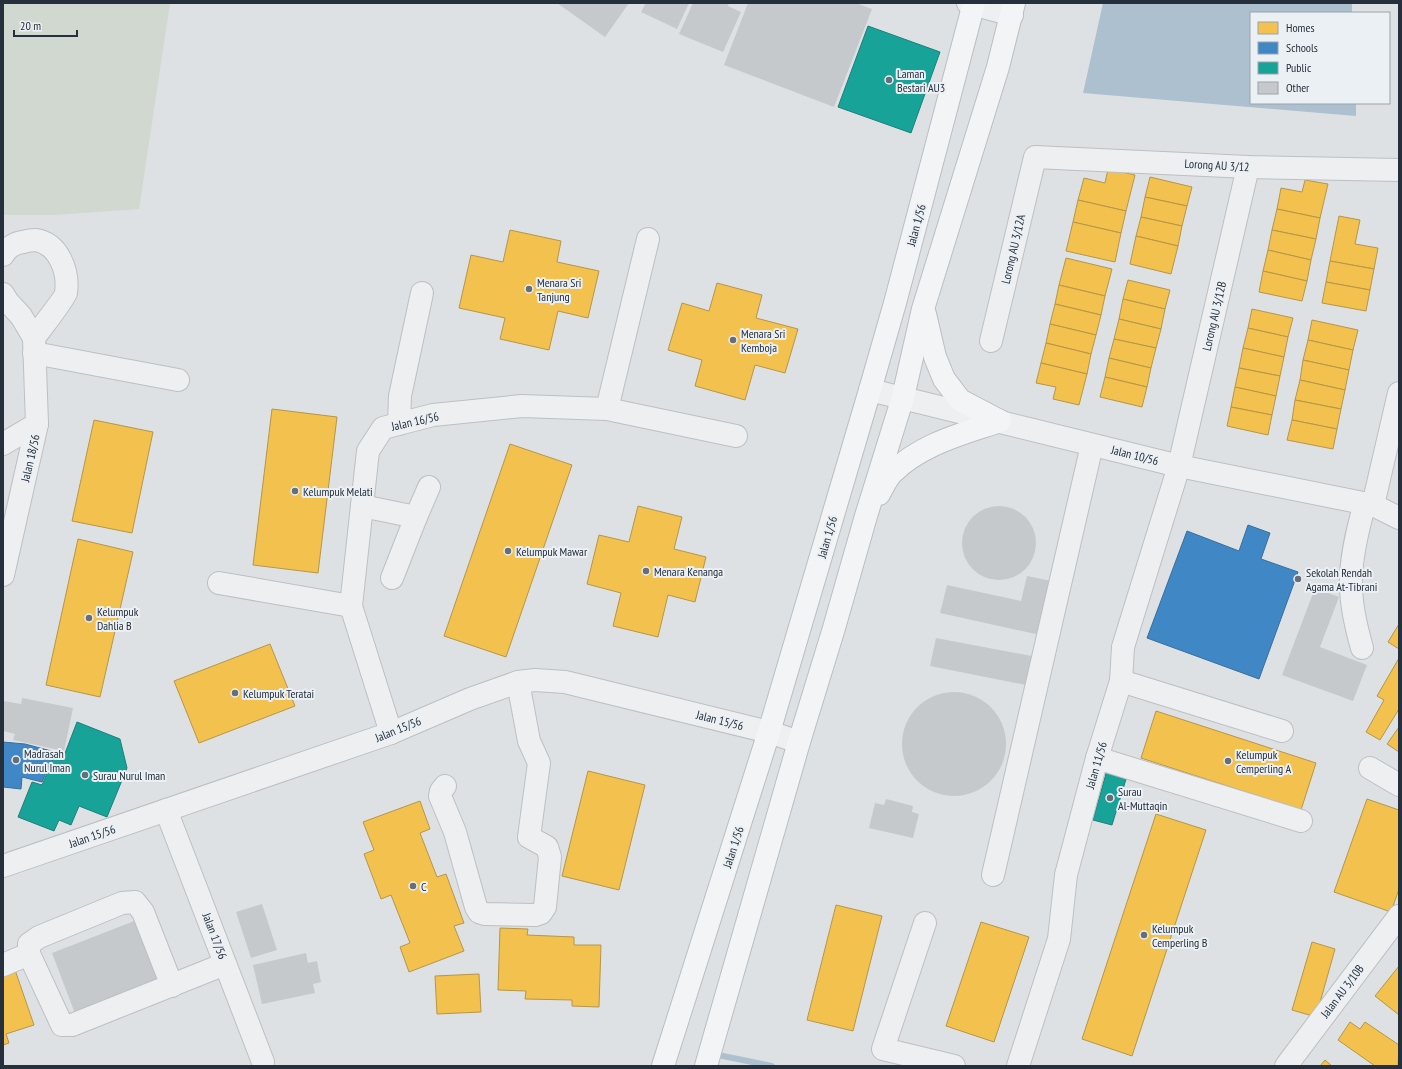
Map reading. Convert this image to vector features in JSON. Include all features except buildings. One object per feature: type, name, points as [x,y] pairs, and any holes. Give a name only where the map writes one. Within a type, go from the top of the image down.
[{"type":"main road","name":"Jalan 1/56","points":[[663,1066],[769,732],[870,390],[895,303],[972,4]]},
{"type":"main road","points":[[706,1066],[799,742],[903,397],[924,309],[996,74],[1013,9]]},
{"type":"main road","points":[[924,309],[935,357],[944,379],[960,400],[1000,421]]},
{"type":"main road","points":[[866,516],[892,473],[918,452],[949,438],[1000,421]]},
{"type":"street","points":[[972,4],[1013,9]]},
{"type":"street","name":"Lorong AU 3/12","points":[[1035,157],[1248,167],[1399,170]]},
{"type":"street","name":"Lorong AU 3/12A","points":[[991,341],[1035,157]]},
{"type":"street","name":"Lorong AU 3/12B","points":[[1179,466],[1248,167]]},
{"type":"street","points":[[607,409],[648,239]]},
{"type":"street","points":[[3,255],[6,250],[17,243],[35,240],[48,244],[59,255],[65,271],[66,294],[34,346],[178,380]]},
{"type":"street","points":[[399,424],[400,396],[422,293]]},
{"type":"street","name":"Jalan 18/56","points":[[3,294],[21,316],[34,346],[37,424],[3,575]]},
{"type":"street","name":"Jalan 10/56","points":[[870,390],[1179,466],[1369,504],[1399,518]]},
{"type":"street","points":[[1362,648],[1352,604],[1350,584],[1351,568],[1359,524],[1369,504],[1399,393]]},
{"type":"street","name":"Jalan 16/56","points":[[391,733],[351,606],[368,451],[383,428],[433,415],[522,406],[607,409],[736,436]]},
{"type":"street","points":[[3,444],[37,424]]},
{"type":"street","points":[[993,875],[1092,445]]},
{"type":"street","name":"Jalan 11/56","points":[[1018,1066],[1059,939],[1066,875],[1097,758],[1121,681],[1123,647],[1179,466]]},
{"type":"street","points":[[392,578],[429,487]]},
{"type":"street","points":[[362,506],[416,517]]},
{"type":"street","points":[[219,583],[351,606]]},
{"type":"street","name":"Jalan 15/56","points":[[3,866],[391,733],[470,699],[518,682],[535,680],[565,682],[769,732],[799,742]]},
{"type":"street","points":[[1121,681],[1282,731]]},
{"type":"street","points":[[445,786],[441,791],[440,796],[455,832],[476,907],[479,912],[484,914],[535,915],[541,913],[545,907],[550,857],[547,847],[530,837],[539,763],[529,741],[518,682]]},
{"type":"street","points":[[1097,758],[1301,821]]},
{"type":"street","points":[[1370,768],[1399,785]]},
{"type":"street","name":"Jalan 17/56","points":[[166,810],[263,1062]]},
{"type":"street","points":[[172,986],[143,912],[135,902],[122,904],[38,937],[29,944],[29,954],[62,1025],[72,1025],[172,986],[225,964]]},
{"type":"street","name":"Jalan AU 3/10B","points":[[1286,1066],[1399,916]]},
{"type":"street","points":[[924,923],[883,1049],[948,1065]]},
{"type":"street","points":[[3,966],[29,954]]},
{"type":"shaded area","points":[[3,3],[170,3],[139,209],[54,215],[3,215]]},
{"type":"water","points":[[1103,3],[1352,3],[1352,12],[1250,12],[1250,104],[1356,104],[1356,116],[1083,93]]},
{"type":"waterway","points":[[718,1055],[772,1066]]},
{"type":"place","name":"Laman Bestari AU3","points":[[889,80]]},
{"type":"place","name":"Menara Sri Tanjung","points":[[529,289]]},
{"type":"place","name":"Menara Sri Kemboja","points":[[733,340]]},
{"type":"place","name":"Kelumpuk Melati","points":[[295,491]]},
{"type":"place","name":"Kelumpuk Mawar","points":[[508,551]]},
{"type":"place","name":"Menara Kenanga","points":[[646,571]]},
{"type":"place","name":"Sekolah Rendah Agama At-Tibrani","points":[[1298,579]]},
{"type":"place","name":"Kelumpuk Dahlia B","points":[[89,618]]},
{"type":"place","name":"Kelumpuk Teratai","points":[[235,693]]},
{"type":"place","name":"Madrasah Nurul Iman","points":[[16,760]]},
{"type":"place","name":"Kelumpuk Cemperling A","points":[[1228,761]]},
{"type":"place","name":"Surau Nurul Iman","points":[[85,775]]},
{"type":"place","name":"Surau Al-Muttaqin","points":[[1110,798]]},
{"type":"place","name":"C","points":[[413,886]]},
{"type":"place","name":"Kelumpuk Cemperling B","points":[[1144,935]]}]
